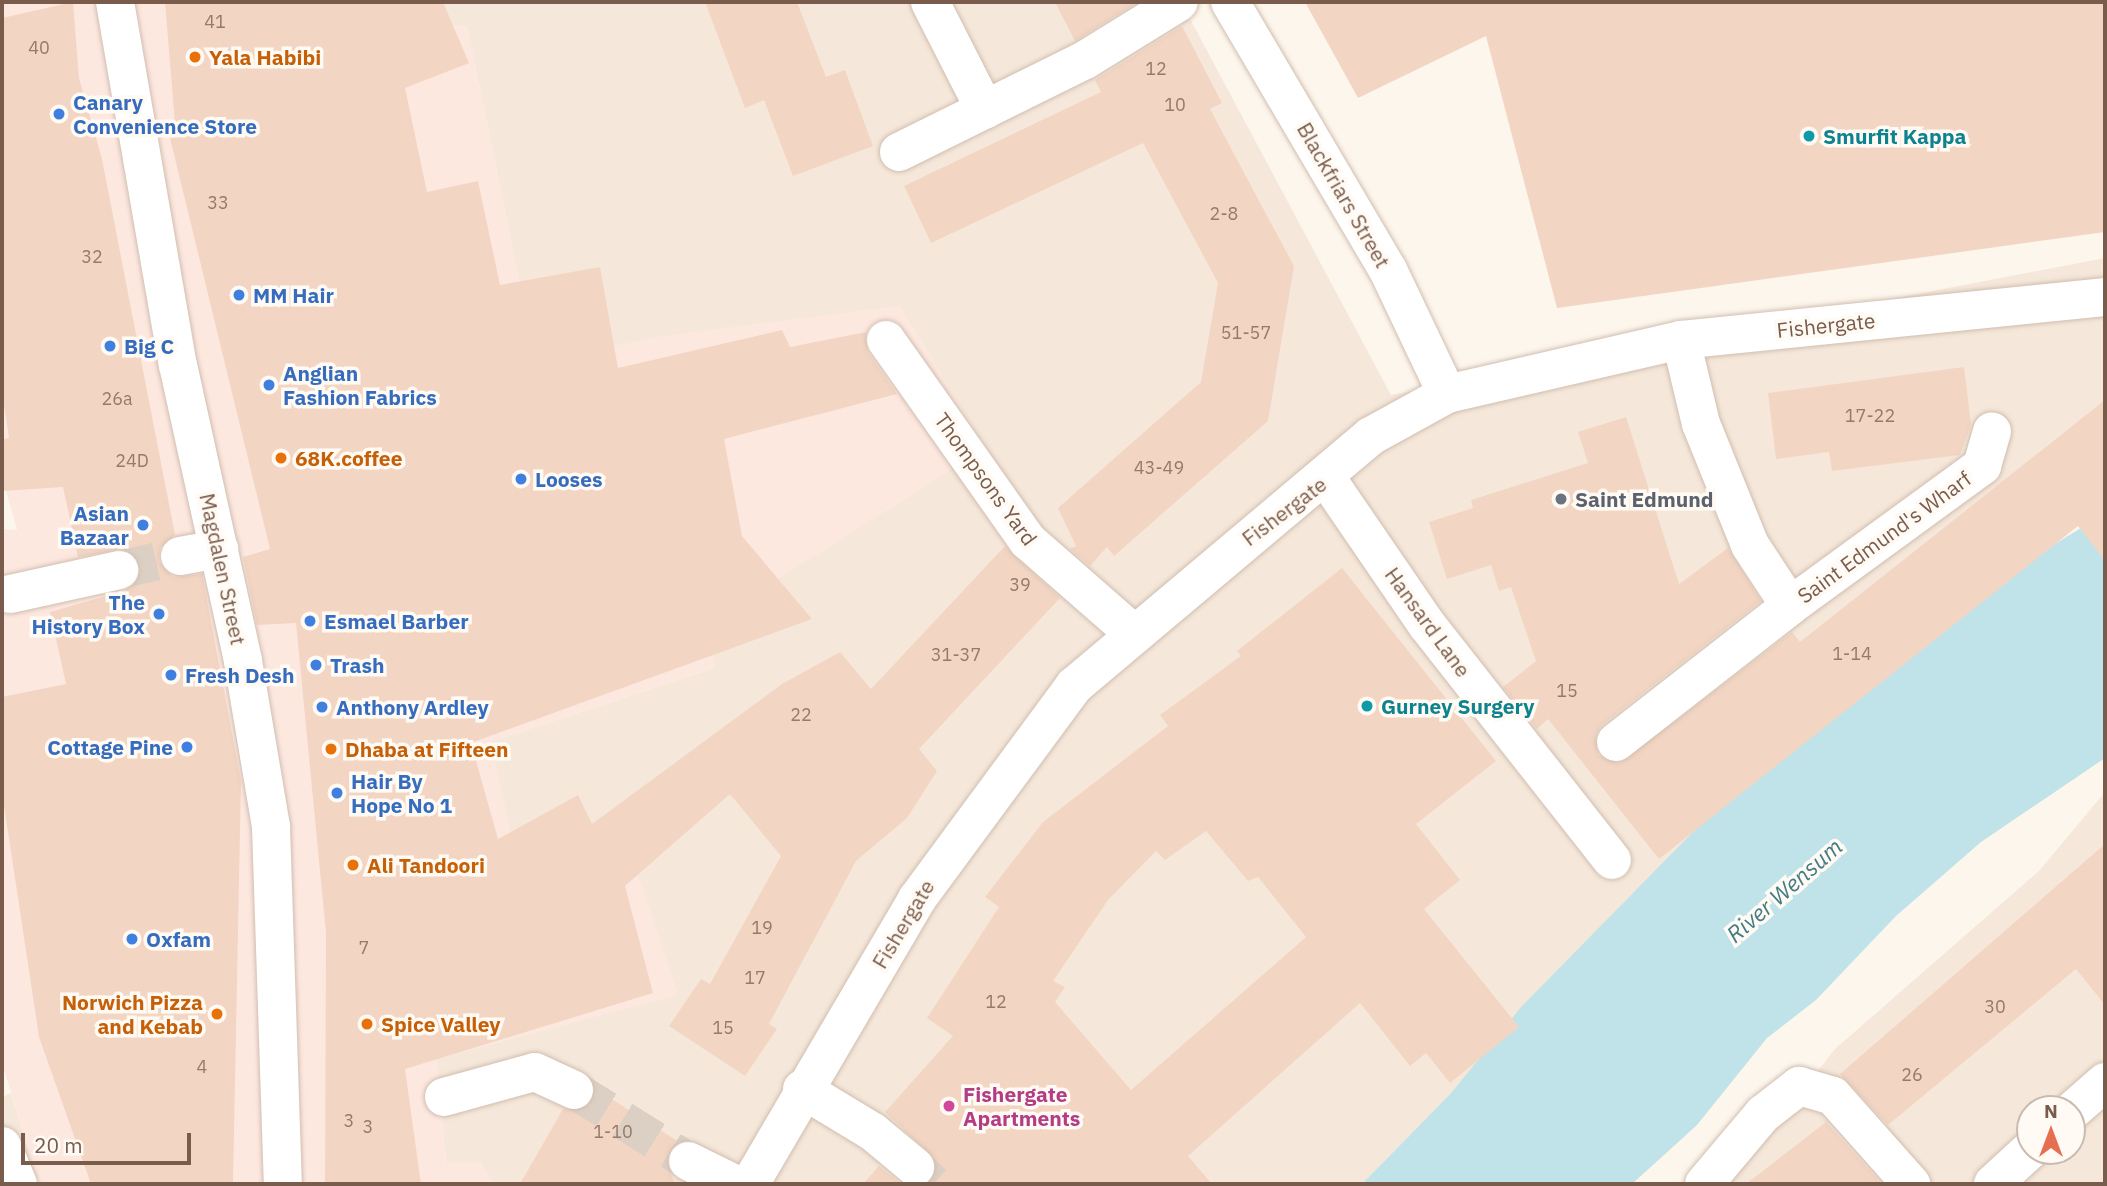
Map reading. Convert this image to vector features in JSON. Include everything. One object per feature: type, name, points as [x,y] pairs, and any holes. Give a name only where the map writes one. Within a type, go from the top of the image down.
[{"type":"street","name":"Magdalen Street","points":[[115,2],[178,365],[219,549],[271,827],[283,1184]]},
{"type":"street","points":[[930,2],[985,110]]},
{"type":"street","points":[[899,152],[985,110],[1179,2]]},
{"type":"street","name":"Blackfriars Street","points":[[1230,2],[1388,270],[1447,394]]},
{"type":"street","name":"Fishergate","points":[[750,1184],[802,1088],[970,820],[1074,686],[1277,512],[1326,479],[1371,436],[1447,394],[1681,340],[2105,297]]},
{"type":"street","name":"Thompsons Yard","points":[[886,340],[1028,541],[1133,633]]},
{"type":"street","name":"Saint Edmund's Wharf","points":[[1681,340],[1702,424],[1750,545],[1790,606]]},
{"type":"street","name":"Saint Edmund's Wharf","points":[[1616,742],[1790,606],[1983,466],[1992,431]]},
{"type":"street","name":"Hansard Lane","points":[[1326,479],[1427,625],[1612,859]]},
{"type":"street","points":[[180,556],[219,549]]},
{"type":"street","points":[[10,594],[120,570]]},
{"type":"street","points":[[444,1097],[535,1072],[574,1090]]},
{"type":"street","points":[[2086,1099],[2105,1082]]},
{"type":"street","points":[[1704,1184],[1763,1114],[1799,1086],[1833,1096],[1911,1184]]},
{"type":"street","points":[[802,1088],[873,1132],[915,1167]]},
{"type":"street","points":[[2,1146],[18,1184]]},
{"type":"street","points":[[688,1161],[735,1184]]},
{"type":"street","points":[[1993,1184],[2016,1163]]},
{"type":"shaded area","points":[[2,2],[427,2],[439,27],[467,26],[536,362],[664,336],[900,306],[986,448],[714,619],[714,668],[491,742],[524,893],[633,861],[678,995],[436,1059],[446,1162],[481,1162],[493,1184],[39,1184],[2,1063],[2,529],[17,530],[2,477]]},
{"type":"shaded area","points":[[427,2],[1181,2],[1391,395],[2105,258],[2105,506],[1901,633],[1362,1184],[493,1184],[481,1162],[446,1162],[436,1059],[677,994],[524,894],[490,742],[714,668],[536,363],[467,26],[439,27]]},
{"type":"shaded area","points":[[2105,792],[2105,1184],[1729,1184],[1835,1049],[2039,871]]},
{"type":"shaded area","points":[[11,1093],[39,1184],[2,1184],[2,1097]]},
{"type":"water","name":"River Wensum","points":[[2105,513],[2105,758],[1981,842],[1896,916],[1816,1000],[1767,1038],[1697,1125],[1632,1184],[1362,1184],[1452,1092],[1521,1007],[1744,780],[1984,588]]},
{"type":"building","points":[[73,2],[79,78],[102,159],[175,535],[160,548],[159,561],[173,577],[202,574],[241,781],[233,1184],[91,1184],[39,1037],[2,792],[2,697],[66,684],[50,612],[124,591],[140,576],[136,556],[125,549],[78,557],[63,487],[2,491],[2,439],[9,438],[2,391],[2,18]]},
{"type":"building","points":[[165,2],[443,2],[469,63],[405,88],[427,192],[478,181],[500,285],[600,267],[618,368],[782,330],[790,347],[866,332],[868,352],[897,394],[724,439],[742,536],[812,619],[471,743],[498,839],[578,795],[592,824],[782,684],[840,652],[871,689],[1005,546],[1060,598],[919,749],[937,771],[907,818],[856,861],[769,1024],[777,1029],[745,1076],[669,1026],[701,979],[710,984],[781,856],[730,794],[625,886],[653,993],[405,1069],[421,1184],[325,1184],[326,933],[296,623],[257,625],[243,557],[270,549],[170,138],[176,136]]},
{"type":"building","points":[[705,2],[797,2],[826,77],[845,70],[873,146],[793,176],[764,100],[745,108]]},
{"type":"building","points":[[1055,2],[1138,2],[1075,41]]},
{"type":"building","name":"Smurfit Kappa","points":[[1305,2],[2105,2],[2105,232],[1557,308],[1486,36],[1358,98]]},
{"type":"building","points":[[1182,26],[1222,103],[1210,109],[1294,266],[1268,421],[1114,556],[1107,547],[1090,566],[1070,549],[1076,546],[1058,508],[1201,382],[1218,283],[1143,143],[931,243],[904,186],[1101,92],[1095,80]]},
{"type":"building","points":[[1964,367],[1971,424],[1960,455],[1832,471],[1829,452],[1776,459],[1768,393]]},
{"type":"building","points":[[2105,400],[2105,561],[2078,526],[1659,859],[1548,719],[1537,729],[1503,687],[1536,661],[1511,587],[1499,591],[1491,565],[1447,579],[1429,522],[1473,508],[1471,500],[1588,463],[1578,432],[1626,417],[1679,584],[1728,548],[1761,601],[1602,725],[1596,734],[1598,755],[1620,763],[1792,632],[1800,642]]},
{"type":"building","points":[[1342,568],[1496,761],[1416,824],[1460,880],[1424,909],[1519,1027],[1450,1083],[1426,1053],[1410,1066],[1360,1003],[1188,1156],[1212,1184],[927,1184],[935,1159],[885,1112],[953,1036],[927,1018],[999,907],[985,897],[1043,822],[1168,726],[1160,715],[1241,656],[1237,651]],"holes":[[[1206,831],[1248,881],[1258,877],[1306,937],[1131,1090],[1055,1002],[1065,987],[1053,981],[1108,900],[1156,851],[1165,860]]]},
{"type":"building","points":[[2105,844],[2105,1005],[2076,969],[1888,1125],[1840,1074]]},
{"type":"building","points":[[596,1089],[679,1142],[666,1162],[675,1184],[520,1184],[563,1109],[586,1108]]},
{"type":"building","points":[[1826,1122],[1882,1184],[1746,1184]]},
{"type":"building","points":[[879,1166],[901,1184],[863,1184]]},
{"type":"tunnel","points":[[119,570],[180,556]]},
{"type":"tunnel","points":[[574,1090],[688,1161]]},
{"type":"tunnel","points":[[915,1167],[933,1184]]},
{"type":"place","name":"Yala Habibi","points":[[195,57]]},
{"type":"place","name":"Canary Convenience Store","points":[[59,114]]},
{"type":"place","name":"Smurfit Kappa","points":[[1809,136]]},
{"type":"place","name":"MM Hair","points":[[239,295]]},
{"type":"place","name":"Big C","points":[[110,346]]},
{"type":"place","name":"Anglian Fashion Fabrics","points":[[269,385]]},
{"type":"place","name":"68K.coffee","points":[[281,458]]},
{"type":"place","name":"Looses","points":[[521,479]]},
{"type":"place","name":"Saint Edmund","points":[[1561,499]]},
{"type":"place","name":"Asian Bazaar","points":[[143,525]]},
{"type":"place","name":"The History Box","points":[[159,614]]},
{"type":"place","name":"Esmael Barber","points":[[310,621]]},
{"type":"place","name":"Trash","points":[[316,665]]},
{"type":"place","name":"Fresh Desh","points":[[171,675]]},
{"type":"place","name":"Gurney Surgery","points":[[1367,706]]},
{"type":"place","name":"Anthony Ardley","points":[[322,707]]},
{"type":"place","name":"Cottage Pine","points":[[187,747]]},
{"type":"place","name":"Dhaba at Fifteen","points":[[331,749]]},
{"type":"place","name":"Hair By Hope No 1","points":[[337,793]]},
{"type":"place","name":"Ali Tandoori","points":[[353,865]]},
{"type":"place","name":"Oxfam","points":[[132,939]]},
{"type":"place","name":"Norwich Pizza and Kebab","points":[[217,1014]]},
{"type":"place","name":"Spice Valley","points":[[367,1024]]},
{"type":"place","name":"Fishergate Apartments","points":[[949,1106]]}]
